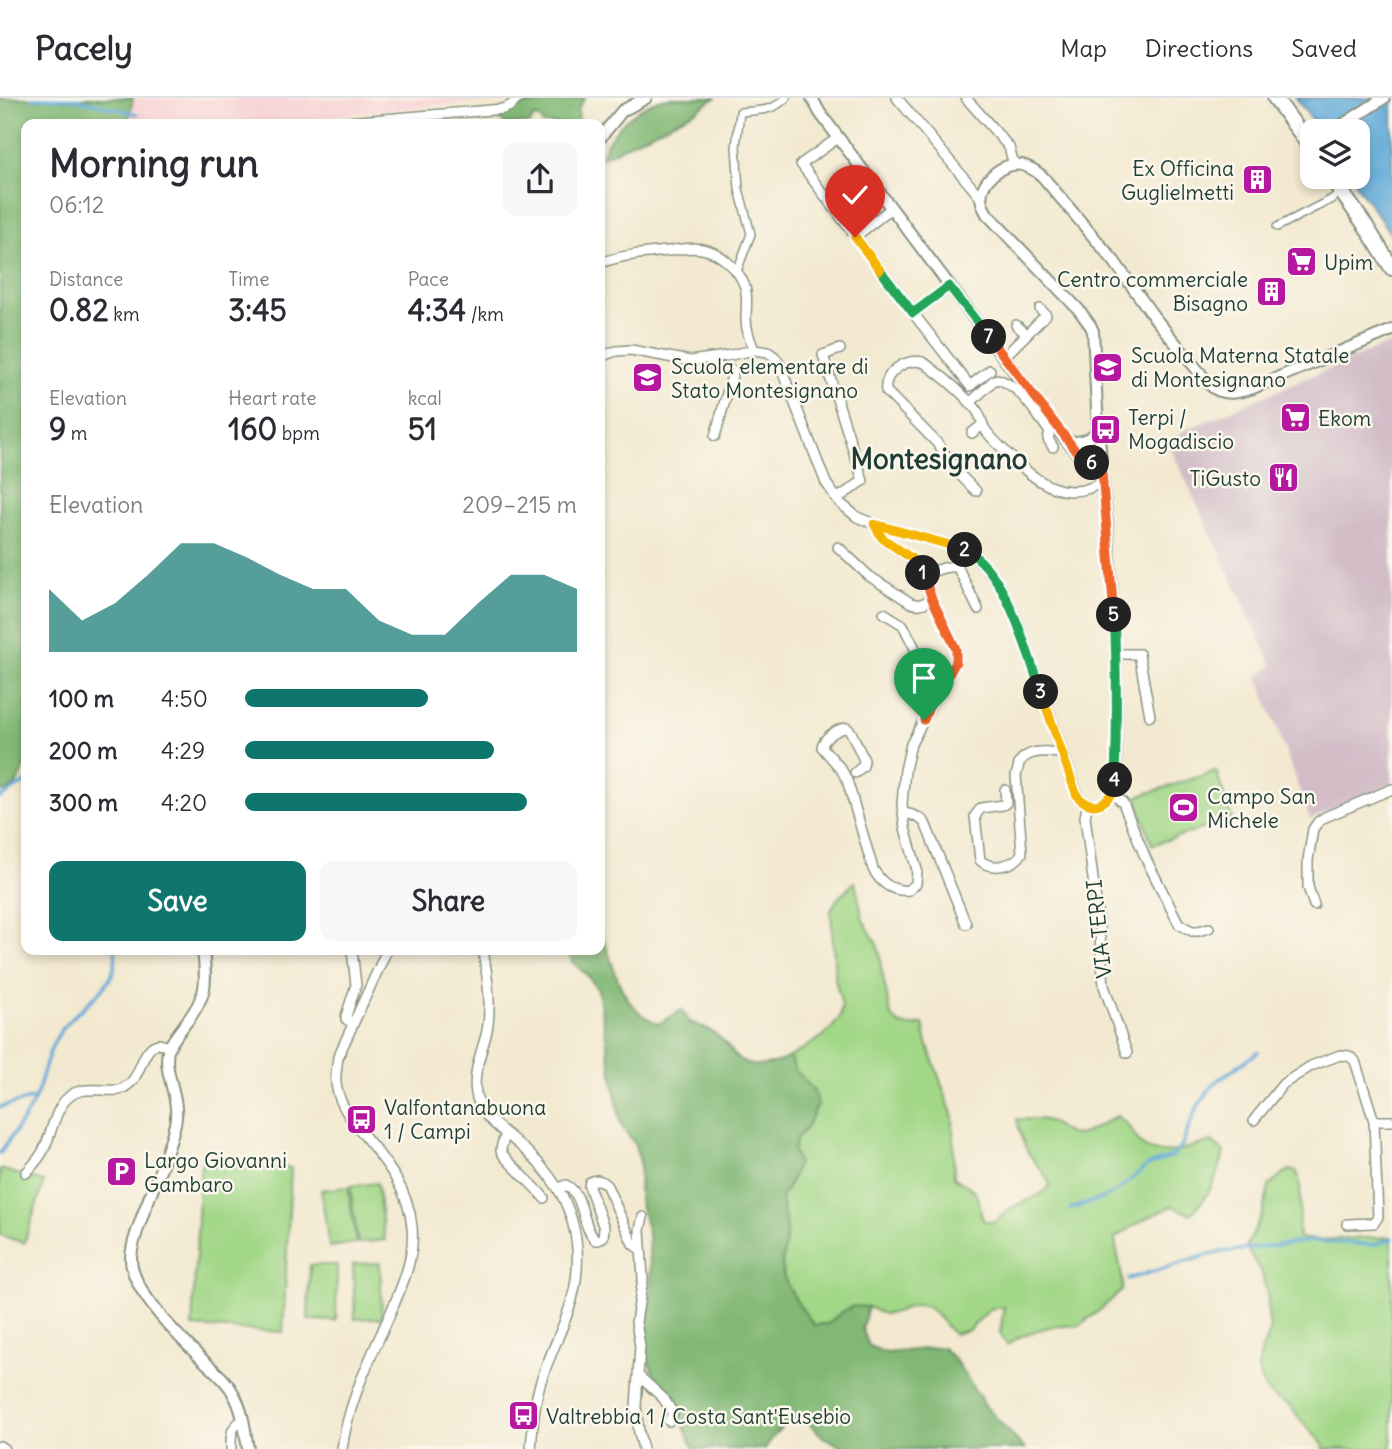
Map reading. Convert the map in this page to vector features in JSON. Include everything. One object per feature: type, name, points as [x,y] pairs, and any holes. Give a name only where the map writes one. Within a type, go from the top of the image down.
[{"type":"main road","points":[[1275,98],[1300,131]]},
{"type":"main road","points":[[1340,189],[1392,268]]},
{"type":"street","points":[[383,119],[503,109],[519,98]]},
{"type":"street","points":[[605,132],[622,111],[646,98]]},
{"type":"street","points":[[737,271],[751,234],[739,189],[736,146],[740,112],[769,110],[786,98]]},
{"type":"street","points":[[812,98],[890,209],[1067,441],[1084,461],[1090,463],[1101,460]]},
{"type":"street","points":[[605,355],[624,349],[690,361],[754,350],[775,356],[826,483],[839,503],[857,517],[874,524],[970,552],[985,566],[1002,589],[1016,618],[1077,796],[1088,803],[1103,803],[1112,793],[1114,783],[1117,736],[1115,654],[1094,339],[1090,325],[1079,310],[987,214],[981,198],[897,98]]},
{"type":"street","points":[[966,98],[1009,147],[1014,164]]},
{"type":"street","points":[[1352,119],[1384,98]]},
{"type":"street","points":[[838,138],[800,164],[971,386],[990,370]]},
{"type":"street","points":[[981,198],[985,184],[1005,166],[1014,164],[1031,168],[1042,176],[1114,261],[1154,317],[1216,391],[1234,394],[1253,388],[1392,330]]},
{"type":"street","points":[[1277,227],[1342,192]]},
{"type":"street","points":[[855,237],[890,209]]},
{"type":"street","points":[[605,262],[628,256],[701,248],[717,254],[737,271],[746,291],[747,332],[754,350]]},
{"type":"street","points":[[913,313],[949,286]]},
{"type":"street","points":[[1003,357],[1046,315],[1040,309]]},
{"type":"street","points":[[1016,325],[1026,334]]},
{"type":"street","points":[[835,497],[841,496],[863,481],[823,355],[840,349]]},
{"type":"street","points":[[712,358],[716,368],[730,369],[733,372],[715,436]]},
{"type":"street","points":[[976,491],[958,473],[939,445],[887,393],[885,382],[898,368],[923,362],[939,374],[970,402],[981,416],[986,431],[1023,470],[1047,486],[1061,491],[1072,491],[1104,481]]},
{"type":"street","points":[[970,402],[994,380],[1001,379],[1026,401],[1050,432],[1048,439],[1054,447]]},
{"type":"street","points":[[972,433],[982,425]]},
{"type":"street","points":[[1067,441],[1085,440],[1098,429]]},
{"type":"street","points":[[855,773],[863,766],[864,760],[851,732],[847,728],[841,728],[824,741],[822,747],[847,780],[873,869],[887,886],[904,891],[913,887],[917,875],[901,797],[908,753],[928,712],[938,683],[953,669],[957,656],[923,573],[911,558],[882,538],[874,524]]},
{"type":"street","points":[[838,547],[869,576],[911,603],[923,604],[932,599]]},
{"type":"street","points":[[923,573],[955,566],[978,609]]},
{"type":"street","points":[[884,614],[903,625],[929,676],[938,683]]},
{"type":"street","points":[[1115,654],[1139,654],[1150,716]]},
{"type":"street","points":[[1005,790],[1006,803],[981,808],[975,816],[980,860],[991,866],[1016,861],[1022,853],[1016,775],[1019,764],[1026,757],[1038,752],[1063,754]]},
{"type":"street","points":[[1314,905],[1308,887],[1308,860],[1313,829],[1325,817],[1392,789]]},
{"type":"street","points":[[1112,793],[1124,803],[1146,859],[1179,924],[1192,931],[1209,928]]},
{"type":"street","name":"VIA TERPI","points":[[1088,803],[1085,817],[1104,986],[1127,1052]]},
{"type":"street","points":[[903,813],[918,816],[928,827],[966,924]]},
{"type":"street","points":[[203,955],[203,995],[198,1007],[170,1047],[167,1060],[177,1113],[169,1147],[133,1246],[131,1259],[141,1290],[192,1350],[233,1391],[243,1420],[248,1449]]},
{"type":"street","points":[[353,955],[356,985],[346,1016],[353,1023]]},
{"type":"street","points":[[342,1449],[351,1408],[412,1256],[412,1227],[408,1202],[384,1160],[343,1108],[336,1086],[338,1057],[385,955]]},
{"type":"street","points":[[484,955],[489,1007],[486,1034],[479,1057],[476,1096],[484,1113],[495,1126],[539,1163],[559,1188],[573,1223],[577,1247],[577,1283],[569,1314],[540,1383],[531,1449]]},
{"type":"street","points":[[26,1173],[43,1151],[57,1114],[70,1096],[80,1091],[119,1090],[135,1078],[152,1047],[159,1044],[170,1047]]},
{"type":"street","points":[[1254,1120],[1283,1084],[1311,1066],[1340,1055],[1353,1058],[1358,1065],[1374,1121],[1378,1217],[1374,1223],[1347,1224]]},
{"type":"street","points":[[1374,1121],[1392,1121]]},
{"type":"street","points":[[506,1134],[501,1152],[544,1198]]},
{"type":"street","points":[[559,1188],[566,1185],[571,1187],[590,1235],[598,1240],[604,1235],[604,1228],[589,1186],[594,1180],[603,1182],[633,1244],[640,1250]]},
{"type":"street","points":[[643,1217],[640,1230],[643,1279],[636,1322],[640,1346],[637,1419],[643,1447]]},
{"type":"street","points":[[639,1376],[663,1398],[673,1413],[669,1421]]},
{"type":"street","points":[[231,1449],[232,1429],[243,1420]]},
{"type":"street","points":[[0,1446],[5,1449]]},
{"type":"shaded area","points":[[133,98],[505,98],[501,101],[318,119],[129,119]]},
{"type":"shaded area","points":[[1392,342],[1392,784],[1310,819],[1258,676],[1272,665],[1168,442],[1183,431]]},
{"type":"green space","points":[[0,98],[133,98],[129,119],[21,119],[21,774],[16,785],[0,792]]},
{"type":"green space","points":[[543,98],[585,98],[578,109],[579,119],[498,119],[500,115],[522,105],[541,102]]},
{"type":"green space","points":[[715,98],[696,111],[605,156],[605,148],[618,128],[637,111],[658,100]]},
{"type":"green space","name":"Campo San Michele","points":[[1216,771],[1232,819],[1152,845],[1136,797]]},
{"type":"green space","points":[[855,882],[863,920],[880,954],[891,1016],[900,1025],[923,1024],[953,1117],[954,1177],[974,1191],[984,1221],[994,1222],[1011,1208],[1036,1196],[1050,1185],[1026,1149],[1017,1119],[1045,1120],[1075,1135],[1090,1131],[1117,1116],[1128,1125],[1140,1143],[1150,1150],[1177,1151],[1212,1142],[1224,1152],[1212,1185],[1191,1214],[1172,1206],[1115,1238],[1122,1290],[1080,1325],[1048,1327],[1019,1337],[1007,1345],[1000,1333],[1004,1307],[990,1309],[969,1330],[954,1334],[934,1312],[927,1307],[916,1305],[884,1314],[868,1307],[840,1313],[828,1324],[814,1325],[784,1278],[782,1264],[786,1239],[781,1199],[793,1176],[793,1150],[797,1138],[806,1128],[814,1091],[795,1070],[790,1057],[822,1037],[840,1017],[842,1005],[835,978],[831,910],[837,899]]},
{"type":"green space","points":[[605,942],[620,985],[631,1004],[641,1014],[658,1024],[682,1010],[689,1022],[714,1034],[743,1062],[757,1066],[790,1057],[795,1070],[814,1091],[818,1104],[806,1128],[797,1138],[793,1150],[798,1162],[781,1199],[786,1226],[782,1264],[784,1278],[797,1302],[814,1325],[828,1324],[853,1306],[868,1307],[862,1328],[869,1346],[886,1353],[942,1347],[955,1360],[986,1407],[1025,1449],[846,1449],[823,1437],[809,1423],[790,1420],[775,1434],[765,1449],[694,1449],[670,1395],[656,1378],[648,1361],[645,1331],[651,1294],[650,1265],[648,1233],[639,1200],[640,1162],[634,1143],[620,1121],[598,990],[587,975],[572,962],[570,955],[605,955]]},
{"type":"green space","points":[[201,1163],[291,1168],[283,1332],[192,1327]]},
{"type":"green space","points":[[0,1169],[44,1182],[24,1243],[0,1235]]},
{"type":"green space","points":[[1290,1170],[1297,1172],[1300,1185],[1299,1238],[1316,1240],[1392,1237],[1392,1449],[1324,1449],[1323,1444],[1290,1406],[1272,1396],[1265,1388],[1258,1370],[1261,1352],[1269,1335],[1268,1298],[1261,1270],[1247,1245],[1263,1213],[1269,1186]]},
{"type":"green space","points":[[377,1183],[385,1240],[358,1243],[350,1186]]},
{"type":"green space","points":[[348,1187],[356,1243],[329,1247],[321,1190]]},
{"type":"green space","points":[[380,1263],[382,1318],[355,1319],[353,1264]]},
{"type":"green space","points":[[310,1265],[337,1265],[336,1321],[308,1320]]},
{"type":"water","points":[[1296,98],[1392,98],[1392,236],[1359,189],[1370,189],[1370,119],[1311,119]]},
{"type":"waterway","points":[[32,98],[77,99],[137,114]]},
{"type":"waterway","points":[[0,798],[21,785]]},
{"type":"waterway","points":[[0,1153],[34,1101],[49,1053],[60,1032],[105,986],[115,964],[115,955]]},
{"type":"waterway","points":[[1070,1209],[1104,1198],[1147,1166],[1173,1156],[1182,1145],[1195,1111],[1208,1091],[1218,1080],[1258,1052]]},
{"type":"waterway","points":[[0,1107],[35,1098]]},
{"type":"waterway","points":[[1128,1279],[1215,1253],[1311,1241],[1373,1245],[1392,1239]]},
{"type":"place","name":"Ex Officina Guglielmetti","points":[[1257,180]]},
{"type":"place","name":"Upim","points":[[1301,262]]},
{"type":"place","name":"Centro commerciale Bisagno","points":[[1271,291]]},
{"type":"place","name":"Scuola Materna Statale di Montesignano","points":[[1108,367]]},
{"type":"place","name":"Scuola elementare di Stato Montesignano","points":[[648,378]]},
{"type":"place","name":"Ekom","points":[[1295,418]]},
{"type":"place","name":"Terpi / Mogadiscio","points":[[1105,429]]},
{"type":"place","name":"TiGusto","points":[[1284,478]]},
{"type":"place","name":"Campo San Michele","points":[[1184,808]]},
{"type":"place","name":"Valfontanabuona 1 / Campi","points":[[361,1119]]},
{"type":"place","name":"Largo Giovanni Gambaro","points":[[121,1172]]},
{"type":"place","name":"Valtrebbia 1 / Costa Sant'Eusebio","points":[[523,1416]]},
{"type":"district","name":"Montesignano","points":[[939,459]]},
{"type":"route","points":[[855,237],[913,313],[949,286],[1082,459],[1090,463],[1101,460],[1114,617],[1117,736],[1112,793],[1103,803],[1097,805],[1077,796],[1016,618],[1002,589],[985,566],[970,552],[955,546],[874,524],[882,538],[911,558],[923,573],[932,599],[956,649],[953,669],[938,683],[924,720]]}]
